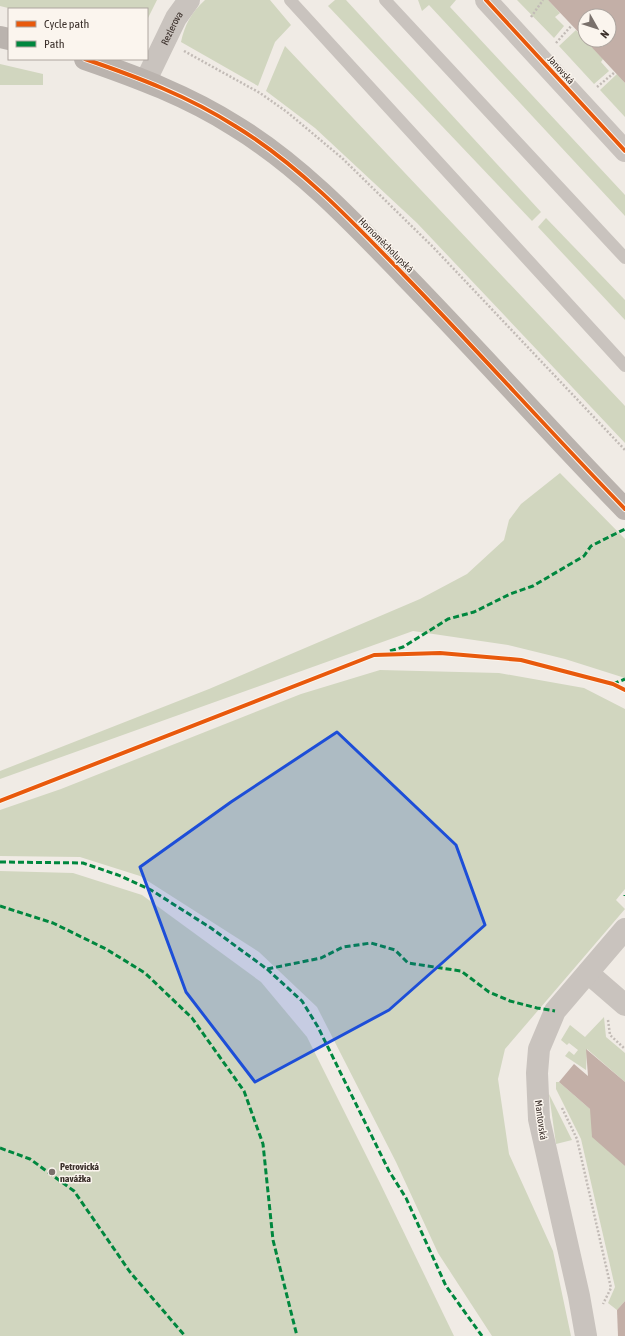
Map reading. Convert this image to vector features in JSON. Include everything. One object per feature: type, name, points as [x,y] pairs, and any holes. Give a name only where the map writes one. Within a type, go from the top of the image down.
[{"type":"street","name":"Rezlerova","points":[[146,80],[176,18],[189,0]]},
{"type":"street","name":"Janovská","points":[[486,0],[625,151]]},
{"type":"street","name":"Hornoměcholupská","points":[[88,60],[146,80],[188,100],[235,126],[275,154],[312,185],[368,237],[625,509]]},
{"type":"street","name":"Mantovská","points":[[586,1336],[579,1296],[539,1119],[537,1073],[538,1049],[555,1011],[625,929]]},
{"type":"street","points":[[588,973],[618,999]]},
{"type":"lane","points":[[290,0],[625,366]]},
{"type":"lane","points":[[389,2],[625,258]]},
{"type":"path","points":[[529,20],[543,0]]},
{"type":"path","points":[[552,46],[572,26]]},
{"type":"path","points":[[164,41],[260,93],[287,112],[330,148],[432,247],[625,450]]},
{"type":"path","points":[[594,91],[615,72]]},
{"type":"path","points":[[618,999],[600,1005],[607,1011],[610,1036],[625,1049]]},
{"type":"path","points":[[560,1105],[577,1139],[611,1288],[601,1309]]},
{"type":"highlighted area","points":[[337,732],[456,845],[485,925],[389,1010],[255,1082],[186,992],[140,867],[231,802]]},
{"type":"green space","points":[[0,0],[157,0],[148,18],[148,8],[8,8],[0,6]]},
{"type":"green space","points":[[205,0],[270,0],[291,25],[275,42],[258,86],[181,42],[189,19]]},
{"type":"green space","points":[[335,0],[346,0],[541,212],[532,221],[328,6]]},
{"type":"green space","points":[[418,0],[456,0],[450,7],[625,195],[625,216],[429,5],[422,11]]},
{"type":"green space","points":[[517,0],[548,0],[560,13],[555,17],[564,26],[554,38]]},
{"type":"green space","points":[[576,30],[577,48],[593,48],[603,59],[601,62],[609,71],[594,84],[559,46]]},
{"type":"green space","points":[[285,46],[625,406],[625,443],[417,223],[315,128],[266,91]]},
{"type":"green space","points":[[0,64],[43,74],[43,85],[0,85]]},
{"type":"green space","points":[[617,74],[625,83],[625,117],[600,90]]},
{"type":"green space","points":[[546,218],[625,300],[625,320],[538,227]]},
{"type":"green space","points":[[560,473],[625,539],[625,678],[565,659],[508,645],[413,631],[0,779],[0,771],[209,689],[420,599],[467,574],[504,540],[509,520],[521,504]]},
{"type":"green space","points":[[380,670],[499,673],[584,688],[625,709],[625,889],[616,900],[625,909],[505,1049],[498,1079],[509,1154],[553,1251],[571,1336],[492,1336],[438,1253],[396,1162],[317,1007],[259,952],[140,876],[80,857],[0,856],[0,810],[61,789],[301,694]]},
{"type":"green space","points":[[0,871],[73,873],[142,895],[261,982],[307,1037],[454,1336],[0,1336]]},
{"type":"green space","points":[[604,1017],[606,1037],[625,1053],[625,1082],[587,1049],[586,1070],[565,1056],[569,1051],[574,1055],[578,1050],[569,1043],[567,1045],[561,1040],[570,1025],[585,1037]]},
{"type":"green space","points":[[556,1082],[559,1082],[590,1109],[625,1166],[625,1301],[617,1310],[608,1303],[615,1287],[581,1139],[556,1089]]},
{"type":"green space","points":[[549,1094],[572,1140],[556,1144]]},
{"type":"building","points":[[548,0],[625,0],[625,83],[592,48],[617,48],[617,8],[577,8],[577,31]]},
{"type":"building","points":[[586,1049],[625,1082],[625,1166],[592,1137],[590,1109],[559,1082],[574,1064],[588,1076]]},
{"type":"building","points":[[625,1301],[625,1336],[618,1336],[617,1310]]},
{"type":"marked path","points":[[390,651],[403,647],[448,619],[474,612],[510,594],[533,586],[584,556],[591,546],[625,529]]},
{"type":"marked path","points":[[613,684],[625,679]]},
{"type":"marked path","points":[[0,862],[83,863],[118,875],[151,890],[211,928],[267,969],[321,958],[343,947],[371,943],[395,950],[408,963],[461,971],[489,992],[510,1001],[555,1011]]},
{"type":"marked path","points":[[0,906],[53,923],[106,949],[145,973],[192,1018],[244,1091],[263,1144],[273,1240],[297,1336]]},
{"type":"marked path","points":[[267,969],[302,1001],[318,1027],[389,1171],[406,1198],[446,1286],[482,1336]]},
{"type":"marked path","points":[[0,1148],[30,1159],[74,1191],[130,1272],[185,1336]]},
{"type":"cycle path","points":[[486,0],[625,151]]},
{"type":"cycle path","points":[[88,60],[143,80],[199,105],[259,141],[303,176],[345,214],[460,333],[625,509]]},
{"type":"cycle path","points":[[0,801],[374,655],[440,653],[521,660],[613,684],[625,690]]},
{"type":"place","name":"Petrovická navážka","points":[[52,1172]]}]
